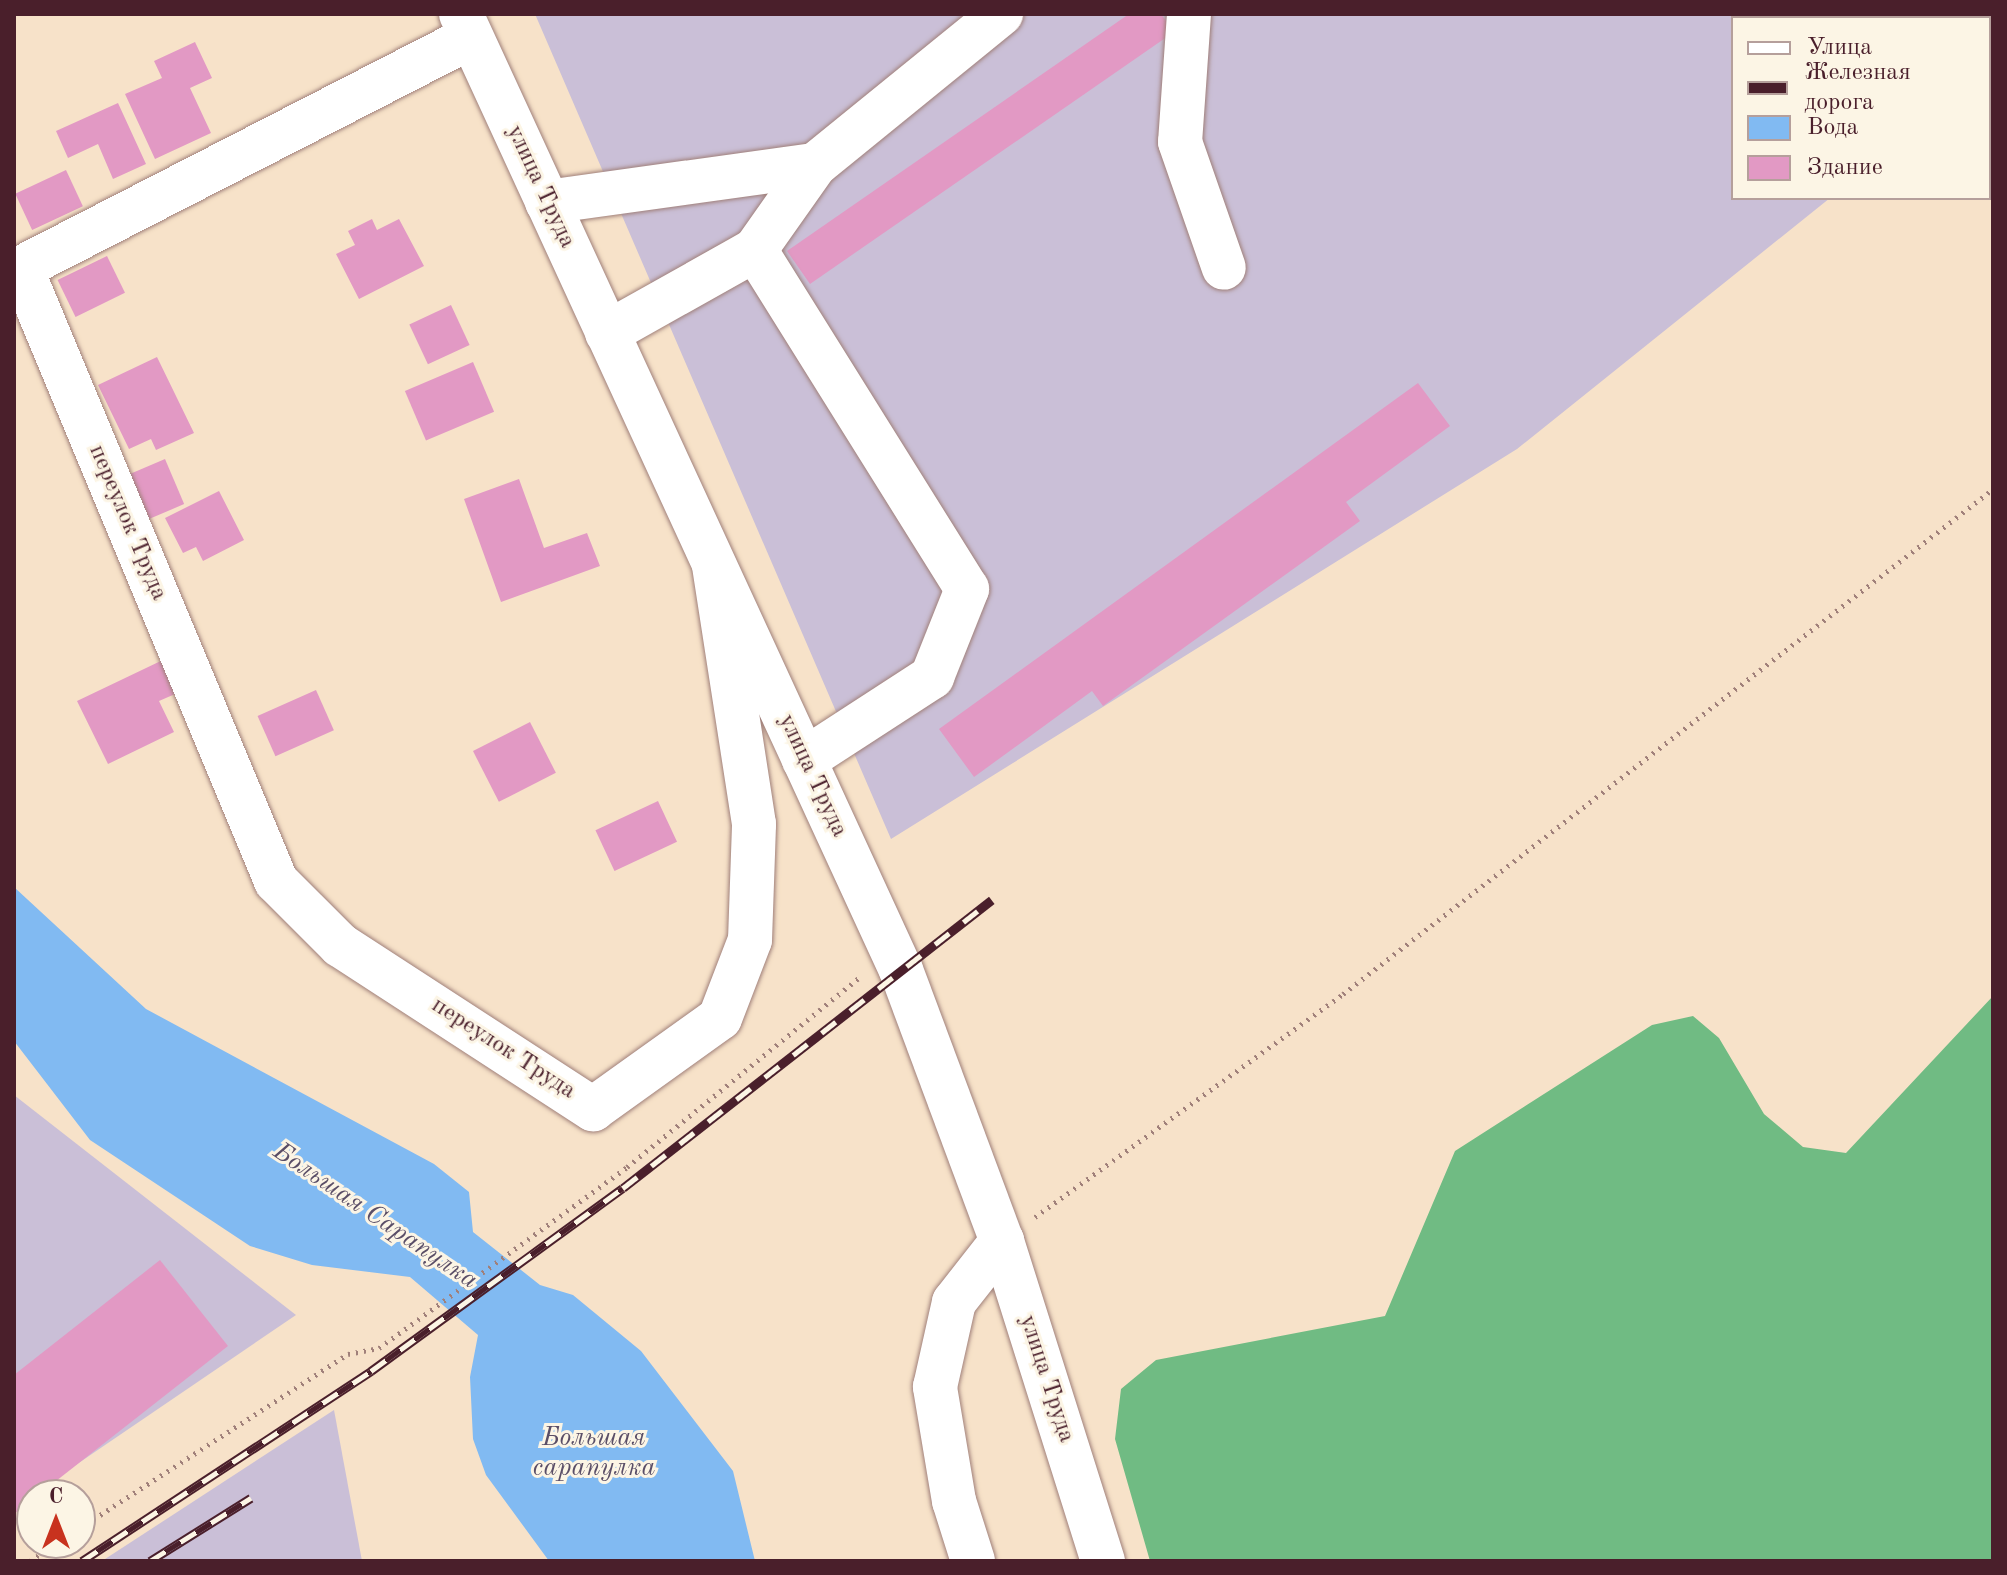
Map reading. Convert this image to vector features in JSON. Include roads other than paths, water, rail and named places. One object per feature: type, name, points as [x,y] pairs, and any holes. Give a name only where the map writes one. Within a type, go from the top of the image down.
[{"type":"street","points":[[607,333],[755,250],[815,165],[1001,14]]},
{"type":"street","points":[[1189,14],[1180,142],[1224,268]]},
{"type":"street","name":"улица Труда","points":[[466,26],[892,951],[1002,1241],[1103,1561]]},
{"type":"street","name":"переулок Труда","points":[[466,26],[18,270],[276,881],[340,945],[593,1109],[720,1018],[750,940],[754,824],[714,565]]},
{"type":"street","points":[[547,202],[815,165]]},
{"type":"street","points":[[755,250],[967,589],[932,677],[804,760]]},
{"type":"street","points":[[973,1561],[954,1501],[935,1387],[954,1302],[1002,1241]]},
{"type":"water","name":"Большая сарапулка","points":[[14,887],[146,1009],[434,1164],[469,1192],[473,1232],[540,1285],[573,1295],[641,1351],[733,1471],[755,1561],[549,1561],[486,1475],[473,1439],[470,1377],[478,1335],[410,1277],[312,1265],[250,1246],[90,1140],[14,1041]]},
{"type":"railway","points":[[82,1561],[371,1371],[623,1188],[992,900]]},
{"type":"railway","points":[[150,1561],[251,1498]]},
{"type":"water label","name":"Большая Сарапулка","points":[[375,1217]]}]
